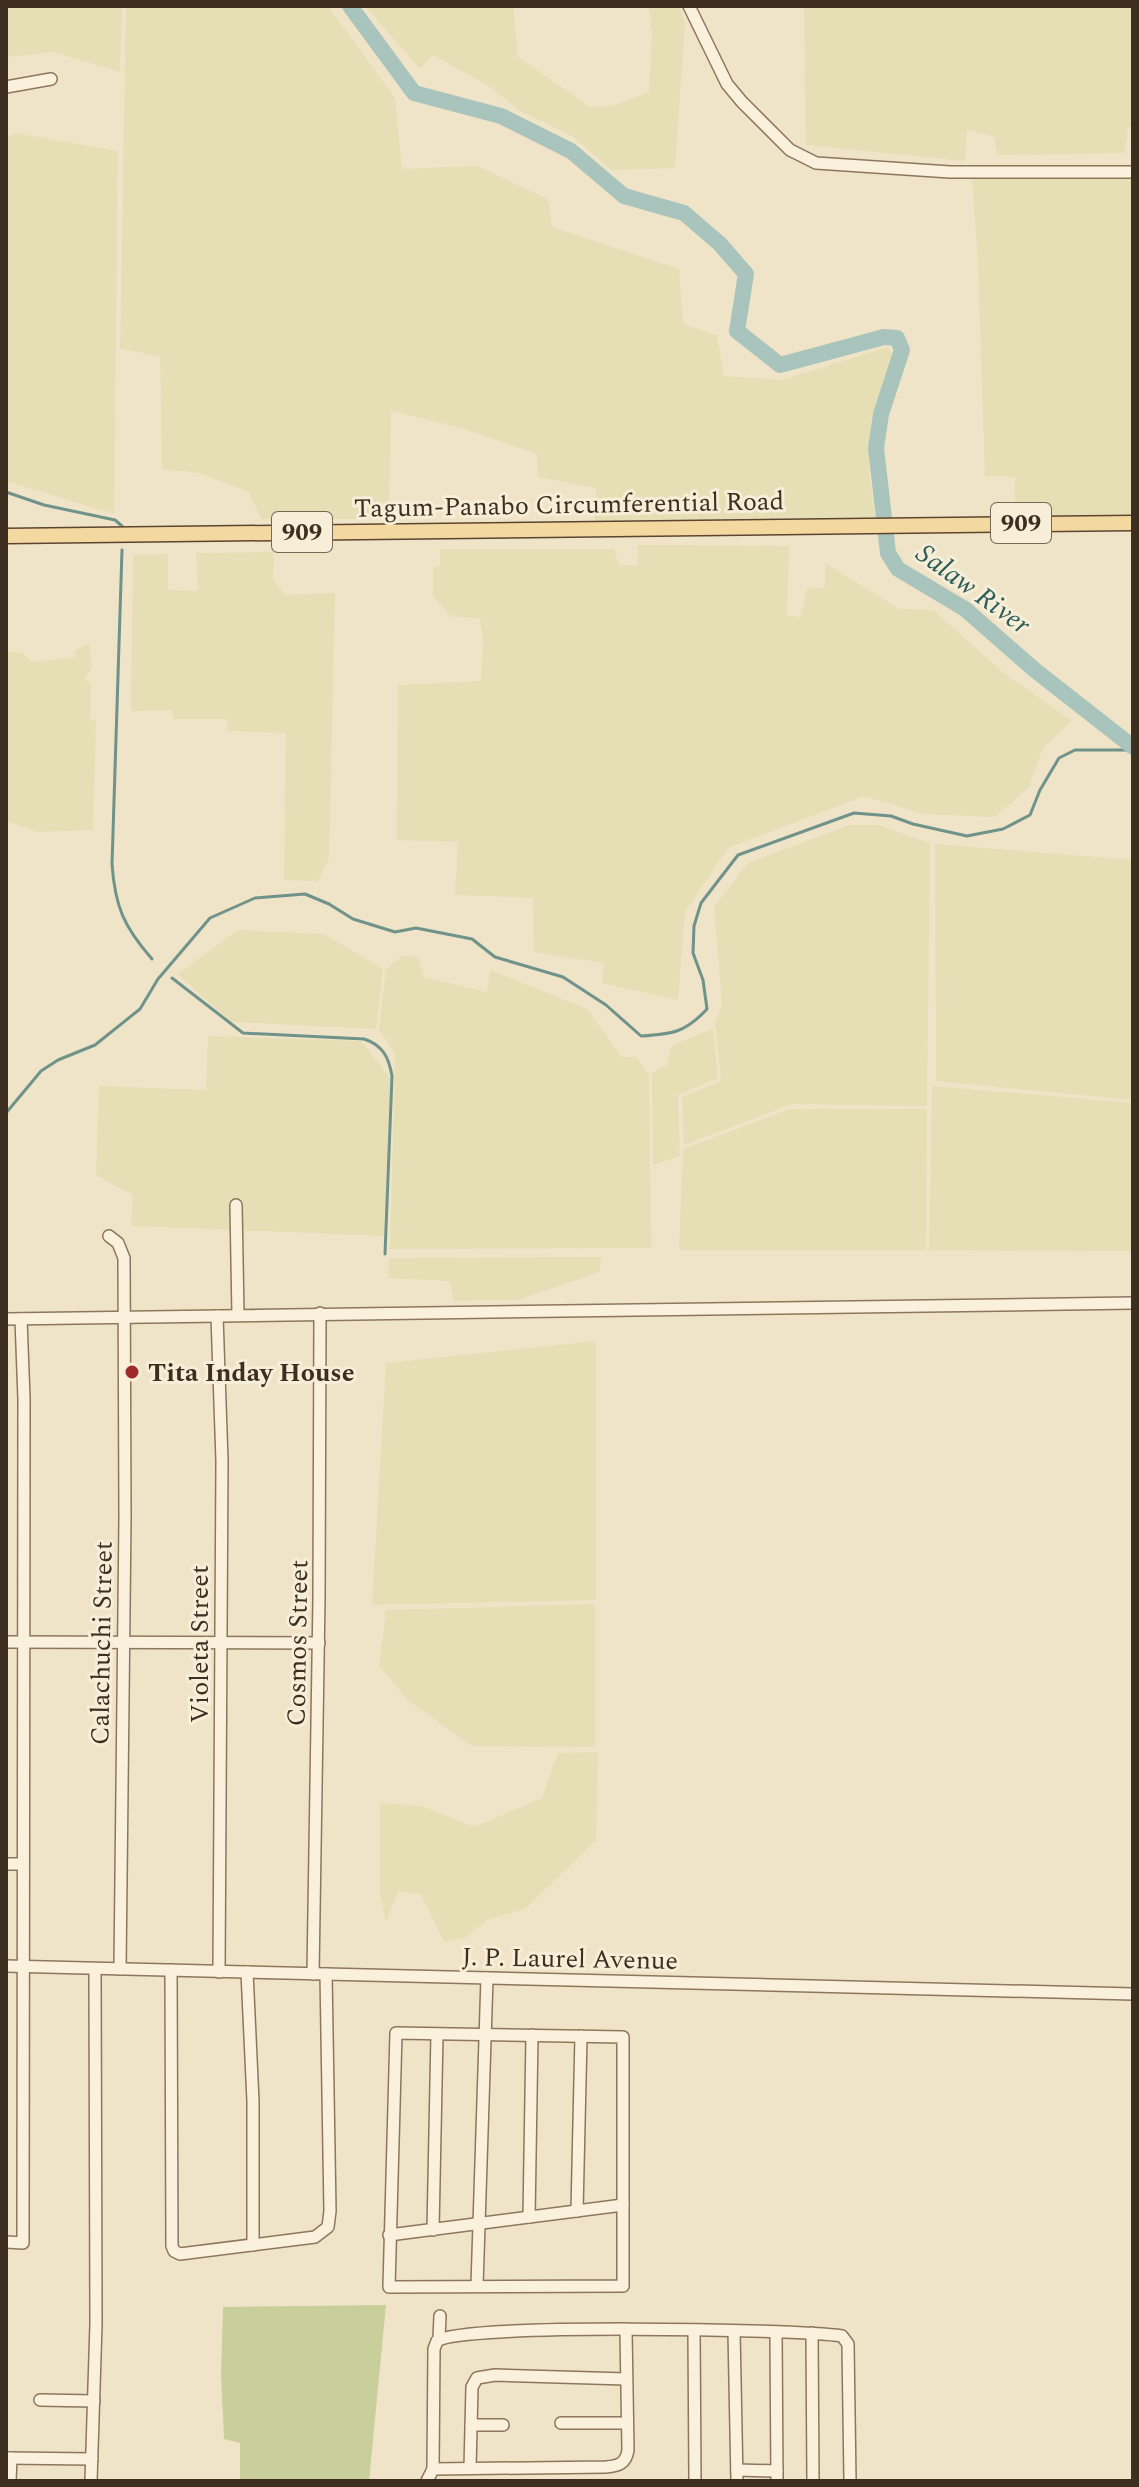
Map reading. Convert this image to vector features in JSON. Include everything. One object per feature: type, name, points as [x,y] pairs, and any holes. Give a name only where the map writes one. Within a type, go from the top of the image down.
[{"type":"main road","name":"Tagum-Panabo Circumferential Road","points":[[6,536],[1133,523]]},
{"type":"street","points":[[689,6],[727,84],[790,150],[816,163],[950,172],[1133,172]]},
{"type":"street","points":[[6,87],[51,79]]},
{"type":"street","points":[[236,1205],[238,1315]]},
{"type":"street","name":"Calachuchi Street","points":[[109,1236],[118,1243],[124,1258],[120,1969]]},
{"type":"street","points":[[6,1319],[1133,1303]]},
{"type":"street","name":"Cosmos Street","points":[[313,1974],[319,1643],[320,1313]]},
{"type":"street","name":"Violeta Street","points":[[217,1316],[222,1461],[219,1972]]},
{"type":"street","points":[[6,2242],[23,2243],[21,1319]]},
{"type":"street","points":[[6,1642],[319,1643]]},
{"type":"street","points":[[6,1864],[23,1864]]},
{"type":"street","name":"J. P. Laurel Avenue","points":[[6,1966],[1133,1994]]},
{"type":"street","points":[[91,2481],[96,2324],[95,1969]]},
{"type":"street","points":[[171,1970],[172,2249],[180,2254],[315,2237],[328,2227],[326,1974]]},
{"type":"street","points":[[247,1972],[253,2101],[253,2245]]},
{"type":"street","points":[[477,2286],[487,1978]]},
{"type":"street","points":[[396,2033],[437,2034],[623,2037],[623,2286],[389,2287],[396,2033]]},
{"type":"street","points":[[433,2230],[437,2034]]},
{"type":"street","points":[[529,2217],[532,2035]]},
{"type":"street","points":[[577,2211],[581,2036]]},
{"type":"street","points":[[389,2235],[623,2205]]},
{"type":"street","points":[[427,2481],[433,2469],[434,2349],[439,2338],[440,2316]]},
{"type":"street","points":[[439,2338],[513,2330],[734,2331],[842,2336],[848,2344],[850,2481]]},
{"type":"street","points":[[433,2469],[617,2466],[627,2455],[626,2331]]},
{"type":"street","points":[[694,2331],[695,2481]]},
{"type":"street","points":[[734,2331],[737,2475],[777,2476],[776,2332]]},
{"type":"street","points":[[812,2333],[813,2481]]},
{"type":"street","points":[[470,2468],[472,2387],[477,2378],[626,2379]]},
{"type":"street","points":[[40,2400],[94,2401]]},
{"type":"street","points":[[561,2423],[627,2423]]},
{"type":"street","points":[[471,2425],[503,2425]]},
{"type":"street","points":[[10,2481],[8,2458],[92,2459]]},
{"type":"shaded area","points":[[6,6],[122,6],[120,72],[54,52],[6,57]]},
{"type":"shaded area","points":[[126,6],[328,6],[395,98],[402,169],[477,166],[548,199],[552,227],[679,269],[683,324],[717,336],[724,376],[782,380],[888,347],[893,354],[871,418],[869,471],[875,518],[595,524],[596,488],[538,477],[537,454],[465,429],[391,411],[389,519],[261,519],[249,492],[199,473],[162,469],[160,357],[120,348]]},
{"type":"shaded area","points":[[365,6],[513,6],[518,57],[590,107],[612,106],[649,92],[652,35],[649,6],[679,6],[685,23],[675,168],[612,170],[572,136],[522,112],[487,85],[433,55],[420,69]]},
{"type":"shaded area","points":[[804,6],[1133,6],[1133,126],[1128,127],[1125,153],[997,155],[995,137],[967,129],[965,161],[806,145]]},
{"type":"shaded area","points":[[15,133],[118,151],[114,514],[6,481],[6,138]]},
{"type":"shaded area","points":[[972,179],[1133,179],[1133,514],[1014,516],[1015,477],[985,476],[978,261]]},
{"type":"shaded area","points":[[638,545],[789,546],[787,616],[801,617],[807,589],[825,587],[825,563],[899,609],[933,610],[1004,673],[1072,721],[1043,748],[1029,787],[995,817],[923,814],[864,796],[728,848],[685,912],[678,1000],[602,983],[604,963],[534,952],[533,898],[455,895],[458,842],[397,840],[398,685],[481,681],[483,641],[480,618],[451,617],[433,596],[433,568],[440,566],[440,549],[614,549],[619,565],[638,566]]},
{"type":"shaded area","points":[[274,552],[273,579],[285,595],[335,593],[329,858],[318,881],[284,880],[286,733],[228,731],[227,719],[173,719],[172,710],[131,711],[133,555],[168,554],[168,590],[198,591],[196,553]]},
{"type":"shaded area","points":[[89,643],[92,669],[85,676],[85,681],[91,682],[90,720],[96,721],[93,830],[38,832],[6,821],[6,651],[22,653],[32,662],[76,657],[75,651]]},
{"type":"shaded area","points":[[850,825],[878,825],[930,843],[927,1106],[792,1104],[684,1145],[682,1097],[721,1081],[715,1024],[722,1004],[714,907],[748,863]]},
{"type":"shaded area","points":[[935,844],[1133,860],[1133,1100],[936,1081]]},
{"type":"shaded area","points":[[238,930],[324,934],[383,969],[376,1029],[231,1022],[178,974]]},
{"type":"shaded area","points":[[402,956],[419,957],[423,977],[487,992],[490,970],[587,1009],[622,1057],[636,1057],[649,1074],[651,1248],[390,1249],[395,1053],[379,1030],[386,969]]},
{"type":"shaded area","points":[[713,1029],[718,1078],[678,1095],[680,1156],[653,1165],[652,1073],[667,1065],[672,1045]]},
{"type":"shaded area","points":[[208,1036],[361,1041],[390,1078],[385,1236],[131,1226],[133,1195],[96,1175],[99,1086],[206,1090]]},
{"type":"shaded area","points":[[932,1086],[1133,1103],[1133,1251],[929,1250]]},
{"type":"shaded area","points":[[790,1109],[927,1109],[926,1250],[679,1250],[683,1149]]},
{"type":"shaded area","points":[[601,1257],[600,1272],[517,1300],[454,1301],[450,1281],[388,1278],[389,1258]]},
{"type":"shaded area","points":[[596,1341],[596,1600],[372,1605],[386,1363]]},
{"type":"shaded area","points":[[595,1604],[595,1747],[472,1746],[409,1701],[379,1666],[386,1610]]},
{"type":"shaded area","points":[[598,1752],[596,1840],[525,1909],[487,1920],[465,1938],[444,1942],[421,1894],[398,1891],[386,1922],[380,1895],[380,1803],[422,1806],[474,1827],[542,1798],[558,1753]]},
{"type":"green space","points":[[386,2305],[369,2481],[240,2481],[240,2443],[224,2439],[221,2376],[223,2307]]},
{"type":"waterway","name":"Salaw River","points":[[350,6],[414,93],[501,116],[571,151],[624,196],[684,213],[720,244],[746,274],[737,331],[780,365],[884,337],[897,338],[902,350],[881,414],[876,448],[888,553],[898,569],[965,609],[1036,671],[1133,747]]},
{"type":"waterway","points":[[6,492],[44,505],[115,520],[122,526]]},
{"type":"waterway","points":[[122,550],[112,864],[123,916],[134,937],[152,959]]},
{"type":"waterway","points":[[6,1113],[41,1071],[58,1060],[95,1045],[140,1009],[158,979],[210,918],[255,898],[305,894],[353,919],[395,932],[416,928],[472,939],[495,957],[563,977],[606,1005],[641,1036],[670,1033],[685,1028],[707,1009],[703,980],[693,953],[694,926],[701,903],[738,855],[854,813],[891,816],[967,836],[1003,829],[1030,815],[1040,790],[1059,758],[1075,750],[1133,750]]},
{"type":"waterway","points":[[172,978],[243,1033],[364,1039],[384,1053],[392,1076],[385,1254]]},
{"type":"place","name":"Tita Inday House","points":[[132,1372]]}]
